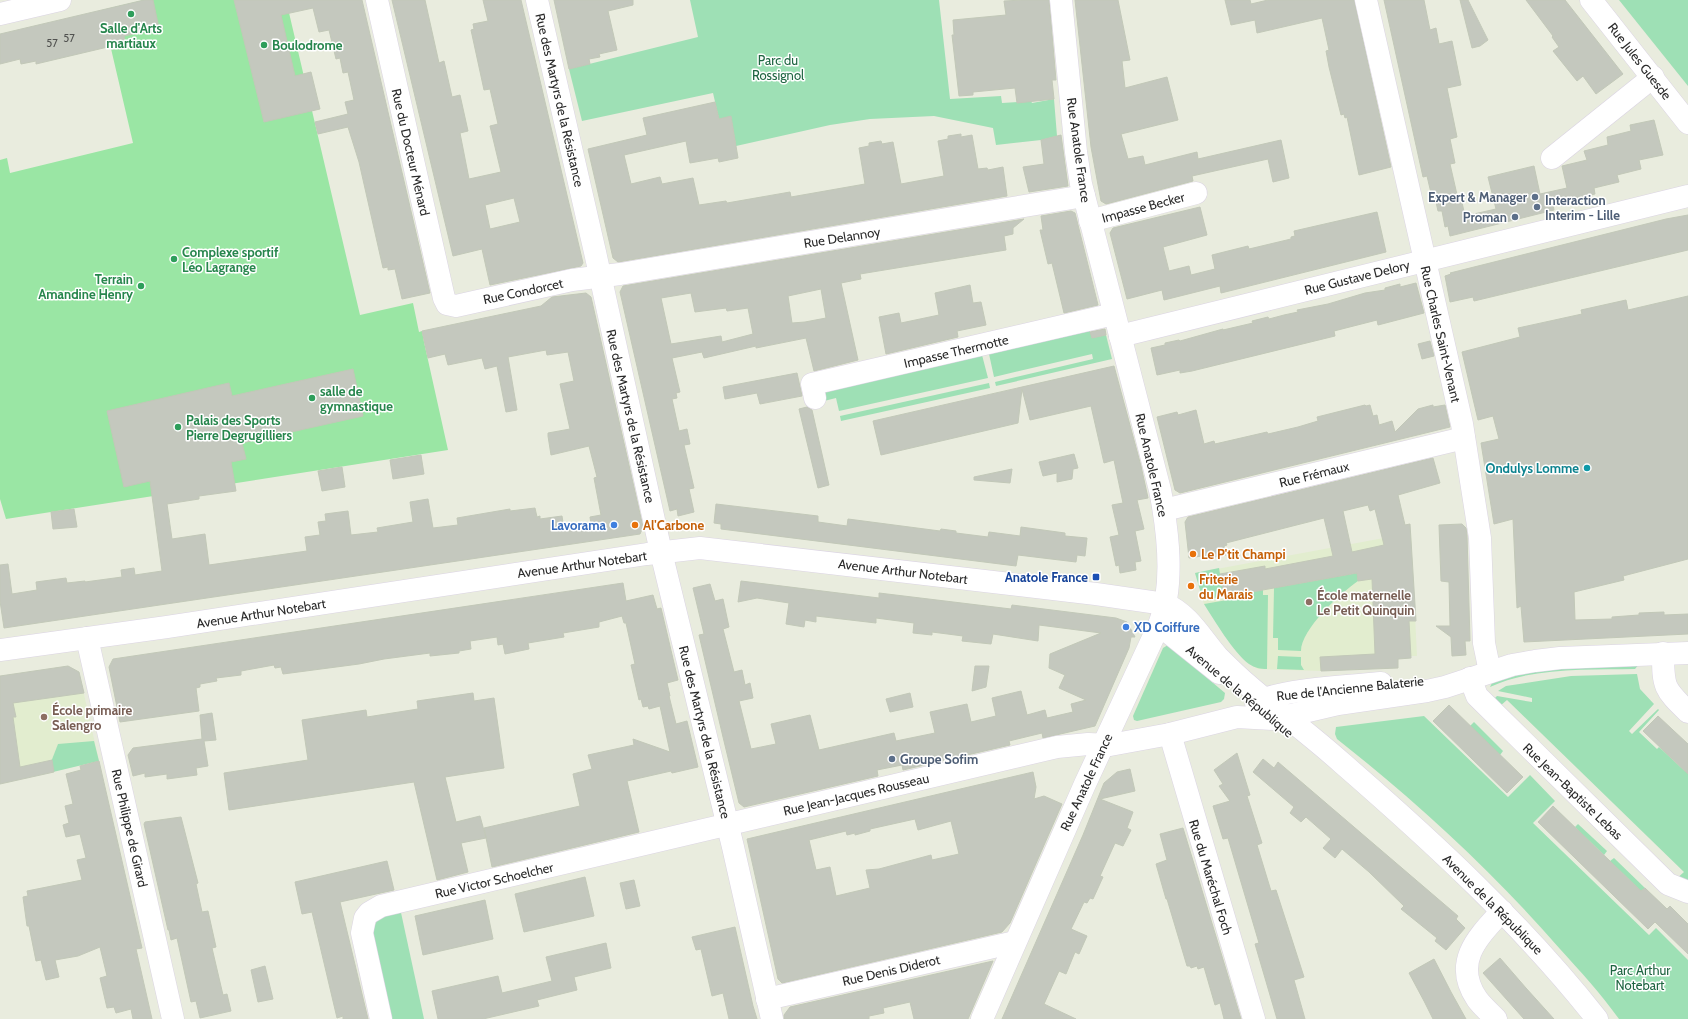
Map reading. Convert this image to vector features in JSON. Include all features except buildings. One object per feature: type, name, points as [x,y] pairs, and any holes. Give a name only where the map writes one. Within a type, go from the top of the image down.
[{"type":"street","points":[[0,14],[60,0]]},
{"type":"street","name":"Rue du Docteur Ménard","points":[[377,0],[444,298],[447,304]]},
{"type":"street","name":"Rue des Martyrs de la Résistance","points":[[537,0],[595,252],[599,277],[661,552],[728,825],[770,1009]]},
{"type":"street","name":"Rue Anatole France","points":[[982,1019],[1103,745],[1159,625],[1165,604],[1167,552],[1164,510],[1084,196],[1076,152],[1061,0]]},
{"type":"street","name":"Rue Charles Saint-Venant","points":[[1366,0],[1464,438],[1480,538],[1485,651],[1490,672]]},
{"type":"street","name":"Rue Jules Guesde","points":[[1591,0],[1688,122]]},
{"type":"street","points":[[1552,158],[1652,77]]},
{"type":"street","name":"Impasse Becker","points":[[1090,221],[1196,193]]},
{"type":"street","name":"Rue Delannoy","points":[[599,277],[1084,196]]},
{"type":"street","name":"Rue Gustave Delory","points":[[1120,336],[1688,196]]},
{"type":"street","name":"Rue Condorcet","points":[[447,304],[456,306],[572,280],[599,277]]},
{"type":"street","name":"Impasse Thermotte","points":[[815,398],[812,384],[1114,314]]},
{"type":"street","name":"Rue Frémaux","points":[[1164,510],[1464,438]]},
{"type":"street","name":"Avenue Arthur Notebart","points":[[0,650],[691,548],[722,549],[1096,594],[1165,604]]},
{"type":"street","name":"Avenue de la République","points":[[1165,604],[1172,607],[1183,616],[1259,701]]},
{"type":"street","name":"Avenue de la République","points":[[1159,625],[1280,718],[1342,763],[1380,797],[1459,869],[1502,911],[1546,958],[1597,1019]]},
{"type":"street","name":"Rue Philippe de Girard","points":[[86,638],[173,1019]]},
{"type":"street","name":"Rue de l'Ancienne Balaterie","points":[[1103,745],[1170,734],[1237,718],[1280,718],[1338,704],[1427,691],[1523,663],[1560,658],[1688,652]]},
{"type":"street","points":[[1663,653],[1664,678],[1667,690],[1688,712]]},
{"type":"street","name":"Rue de l'Ancienne Balaterie","points":[[1237,718],[1259,701],[1312,690],[1397,681],[1470,678]]},
{"type":"street","name":"Rue Jean-Baptiste Lebas","points":[[1470,678],[1476,696],[1668,884],[1688,892]]},
{"type":"street","name":"Rue du Maréchal Foch","points":[[1170,734],[1254,1019]]},
{"type":"street","name":"Rue Jean-Jacques Rousseau","points":[[728,825],[1058,747],[1088,744],[1103,745]]},
{"type":"street","name":"Rue Victor Schoelcher","points":[[381,1019],[362,932],[365,918],[376,908],[728,825]]},
{"type":"street","points":[[1496,1019],[1478,999],[1471,986],[1467,972],[1469,954],[1474,943],[1502,911]]},
{"type":"street","name":"Rue Denis Diderot","points":[[770,1009],[1015,942]]},
{"type":"shaded area","name":"École maternelle Le Petit Quinquin","points":[[1411,533],[1417,656],[1398,659],[1398,668],[1321,671],[1258,669],[1249,664],[1204,604],[1195,573]]},
{"type":"shaded area","name":"École primaire Salengro","points":[[68,666],[79,672],[99,761],[0,784],[0,676]]},
{"type":"green space","name":"Complexe sportif Léo Lagrange","points":[[144,0],[286,0],[360,315],[413,303],[419,332],[422,331],[448,450],[6,519],[0,499],[0,160],[7,158],[10,173],[133,143],[102,10]]},
{"type":"green space","name":"Parc du Rossignol","points":[[690,0],[939,0],[950,99],[1001,96],[1002,103],[1031,101],[1032,103],[1054,99],[1057,136],[1041,140],[996,145],[993,128],[934,116],[870,119],[830,125],[736,146],[731,117],[719,119],[713,93],[582,121],[569,69],[698,37]]},
{"type":"green space","points":[[1619,0],[1688,0],[1688,86]]},
{"type":"green space","points":[[1090,331],[1092,338],[1106,335],[1112,359],[996,386],[995,382],[1093,359],[1092,354],[994,377],[989,354]]},
{"type":"green space","points":[[982,355],[988,378],[839,411],[836,398],[824,401],[822,392]]},
{"type":"green space","points":[[989,383],[990,388],[841,421],[840,416]]},
{"type":"green space","points":[[1219,568],[1224,597],[1203,600],[1195,573]]},
{"type":"green space","points":[[1357,573],[1358,581],[1332,603],[1315,622],[1303,642],[1301,651],[1278,650],[1278,638],[1273,638],[1274,588]]},
{"type":"green space","points":[[1263,590],[1263,595],[1268,595],[1267,669],[1253,666],[1243,659],[1225,636],[1204,604],[1227,600],[1227,596]]},
{"type":"green space","points":[[1168,645],[1225,693],[1224,699],[1221,702],[1137,721],[1134,720],[1133,716],[1163,648]]},
{"type":"green space","points":[[1278,656],[1301,657],[1301,665],[1304,670],[1277,669]]},
{"type":"green space","points":[[1641,662],[1635,669],[1580,670],[1542,673],[1524,676],[1490,687],[1492,683],[1537,669]]},
{"type":"green space","points":[[1637,674],[1640,689],[1654,704],[1629,731],[1632,734],[1658,709],[1659,710],[1639,732],[1657,749],[1659,747],[1688,774],[1688,886],[1674,881],[1684,872],[1507,700],[1500,706],[1495,698],[1497,696],[1532,702],[1532,698],[1498,691],[1506,686],[1571,676]]},
{"type":"green space","name":"Parc Arthur Notebart","points":[[1424,716],[1508,797],[1530,775],[1555,801],[1533,823],[1649,935],[1656,928],[1688,960],[1688,1019],[1619,1019],[1576,966],[1481,865],[1425,813],[1337,739],[1335,734],[1336,727]]},
{"type":"green space","points":[[1474,722],[1503,751],[1500,755],[1470,726]]},
{"type":"green space","points":[[94,741],[99,761],[53,772],[51,762],[58,744]]},
{"type":"green space","points":[[1578,824],[1607,851],[1604,855],[1575,827]]},
{"type":"green space","points":[[1614,858],[1645,888],[1641,891],[1610,861]]},
{"type":"green space","points":[[400,908],[424,1019],[389,1019],[371,934],[378,918]]},
{"type":"place","name":"Salle d'Arts martiaux","points":[[131,14]]},
{"type":"place","name":"Boulodrome","points":[[264,45]]},
{"type":"place","name":"Expert & Manager","points":[[1535,197]]},
{"type":"place","name":"Interaction Interim - Lille","points":[[1537,207]]},
{"type":"place","name":"Proman","points":[[1515,217]]},
{"type":"place","name":"Complexe sportif Léo Lagrange","points":[[174,259]]},
{"type":"place","name":"Terrain Amandine Henry","points":[[141,286]]},
{"type":"place","name":"salle de gymnastique","points":[[312,398]]},
{"type":"place","name":"Palais des Sports Pierre Degrugilliers","points":[[178,427]]},
{"type":"place","name":"Ondulys Lomme","points":[[1587,468]]},
{"type":"place","name":"Lavorama","points":[[614,525]]},
{"type":"place","name":"Al'Carbone","points":[[635,525]]},
{"type":"place","name":"Le P'tit Champi","points":[[1193,554]]},
{"type":"place","name":"Anatole France","points":[[1096,577]]},
{"type":"place","name":"Friterie du Marais","points":[[1191,586]]},
{"type":"place","name":"École maternelle Le Petit Quinquin","points":[[1309,602]]},
{"type":"place","name":"XD Coiffure","points":[[1126,627]]},
{"type":"place","name":"École primaire Salengro","points":[[44,717]]},
{"type":"place","name":"Groupe Sofim","points":[[892,759]]}]
